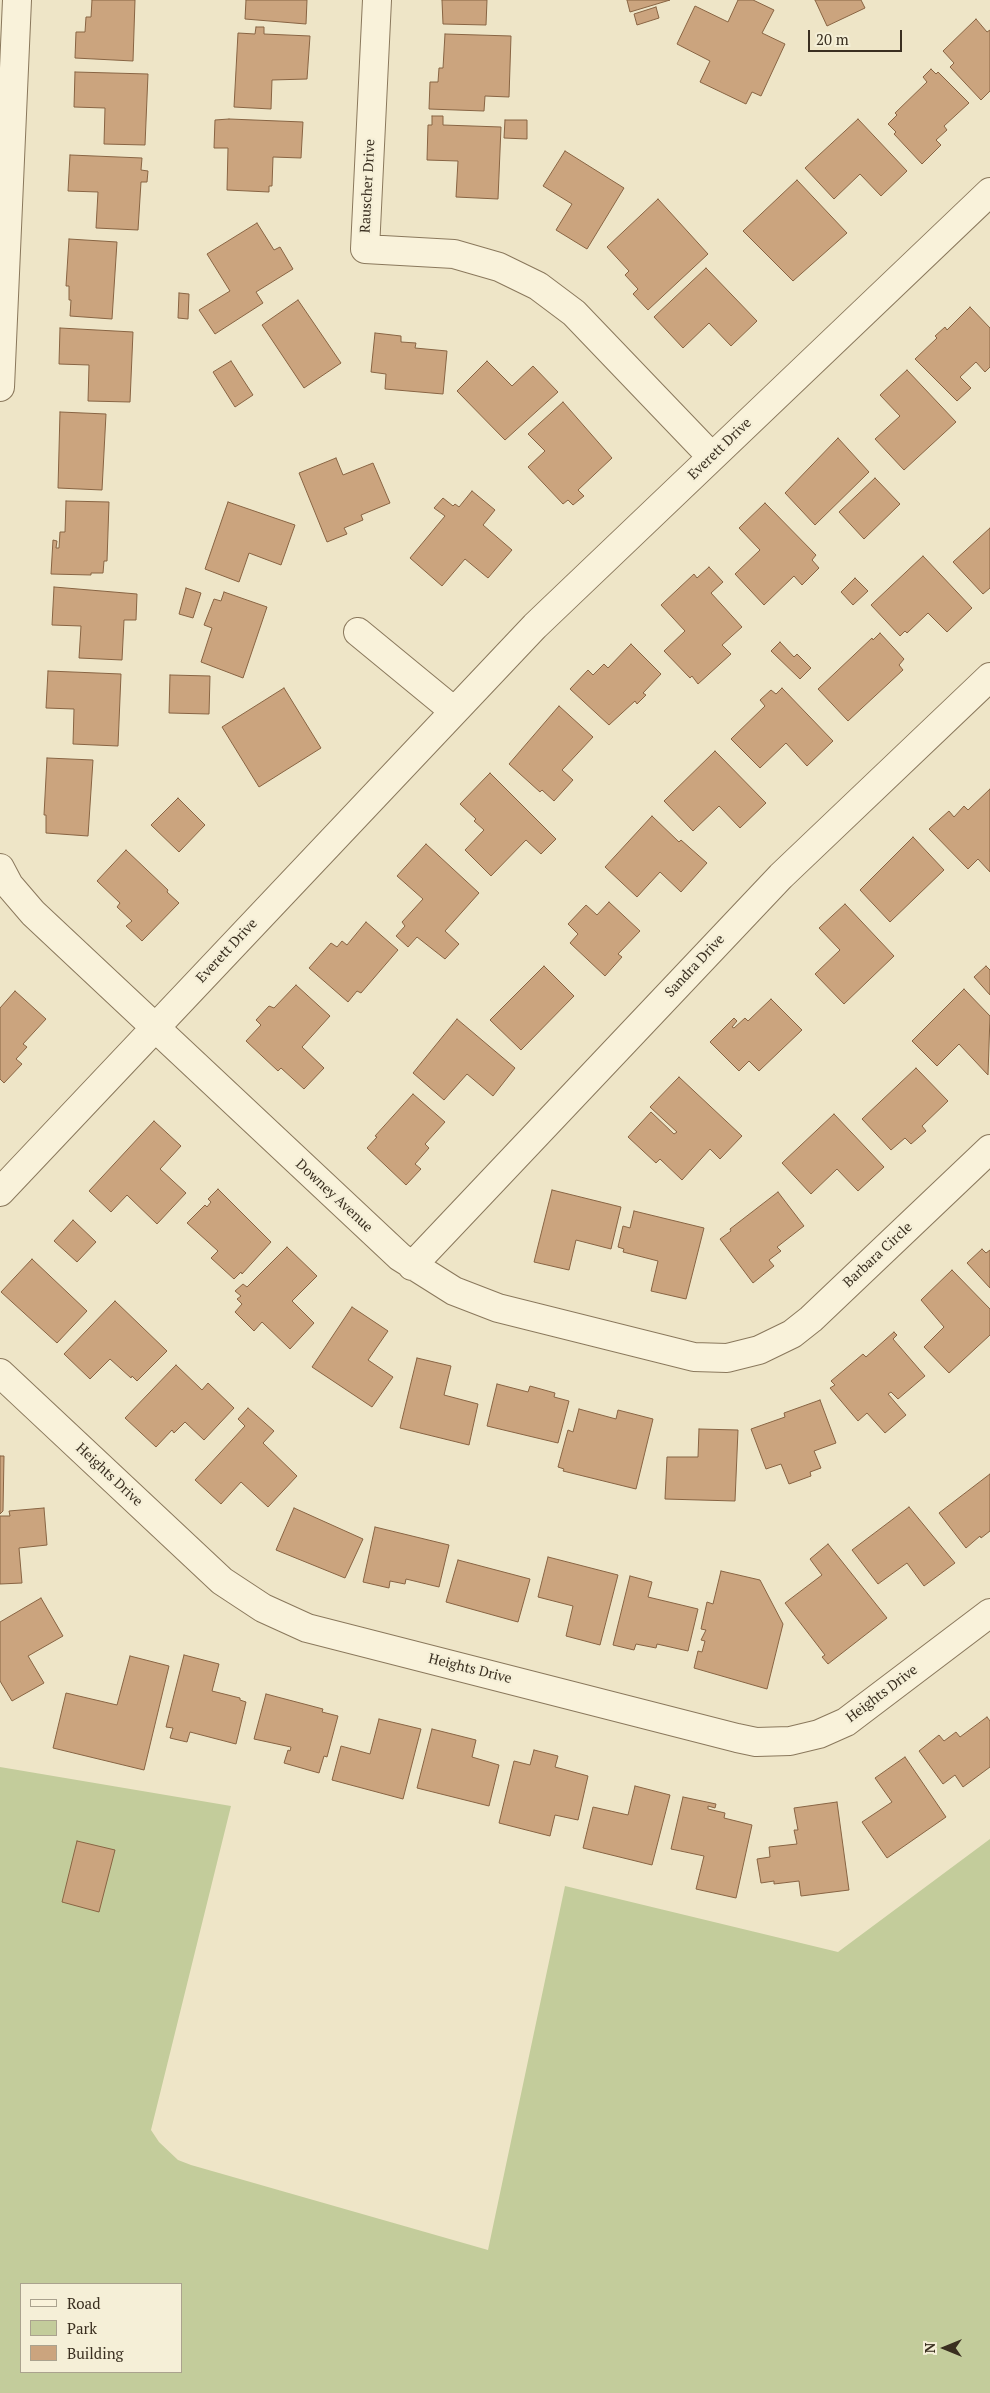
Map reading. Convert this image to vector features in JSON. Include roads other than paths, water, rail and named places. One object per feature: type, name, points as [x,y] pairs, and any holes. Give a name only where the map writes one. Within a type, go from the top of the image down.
[{"type":"street","points":[[0,387],[18,0]]},
{"type":"street","name":"Rauscher Drive","points":[[377,0],[365,249],[454,254],[499,266],[538,286],[574,313],[712,457]]},
{"type":"street","name":"Everett Drive","points":[[0,1192],[535,626],[990,192]]},
{"type":"street","points":[[358,632],[454,711]]},
{"type":"street","name":"Sandra Drive","points":[[412,1266],[781,876],[990,677]]},
{"type":"street","name":"Downey Avenue","points":[[0,868],[9,885],[33,913],[412,1266],[454,1291],[498,1308],[694,1357],[727,1358],[760,1350]]},
{"type":"street","name":"Barbara Circle","points":[[760,1350],[792,1334],[811,1319],[990,1149]]},
{"type":"street","name":"Heights Drive","points":[[0,1373],[222,1581],[263,1608],[307,1628],[737,1738],[756,1742],[790,1741],[820,1734],[846,1722],[990,1613]]}]
